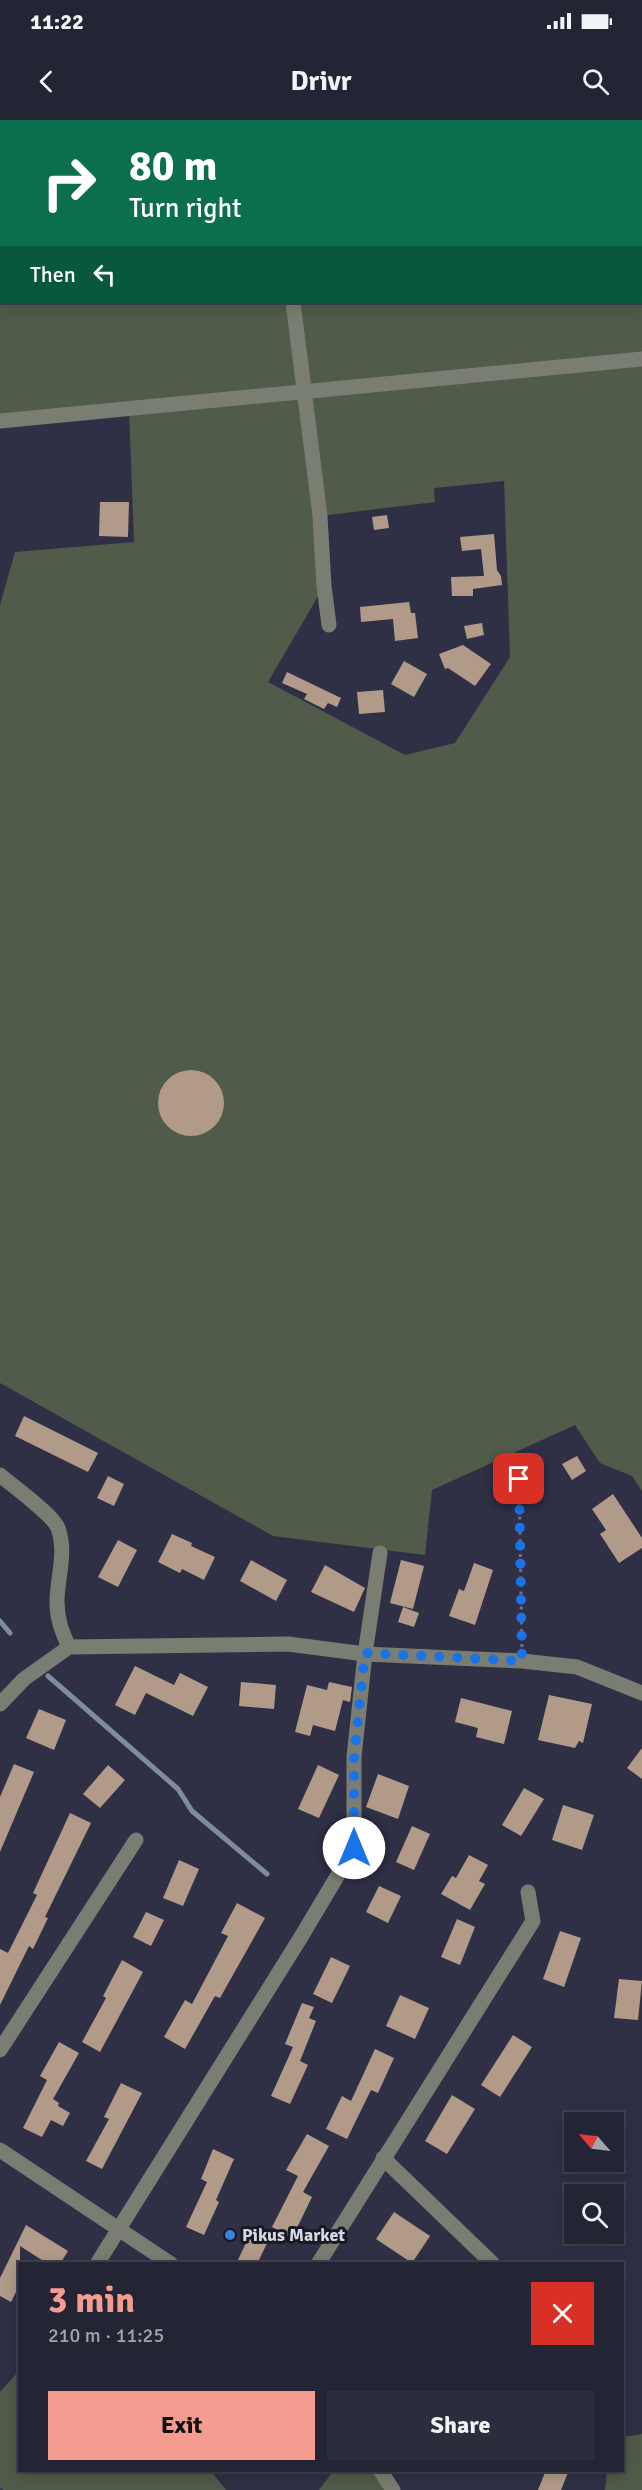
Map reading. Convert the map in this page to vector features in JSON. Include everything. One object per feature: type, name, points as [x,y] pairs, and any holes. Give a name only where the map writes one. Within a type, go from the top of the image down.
[{"type":"street","points":[[293,303],[306,393],[329,626]]},
{"type":"street","points":[[0,421],[642,359]]},
{"type":"street","points":[[0,1475],[36,1504],[58,1527],[63,1559],[57,1602],[60,1626],[69,1647]]},
{"type":"street","points":[[98,2262],[354,1848],[354,1757],[365,1653],[380,1553]]},
{"type":"street","points":[[0,1704],[24,1678],[69,1647],[288,1644],[365,1653],[522,1661],[577,1667],[642,1693]]},
{"type":"street","points":[[0,2050],[136,1840]]},
{"type":"street","points":[[319,2262],[533,1922],[528,1892]]},
{"type":"street","points":[[0,2150],[168,2262]]},
{"type":"street","points":[[383,2158],[491,2262]]},
{"type":"street","points":[[381,2472],[393,2490]]},
{"type":"path","points":[[519,1479],[522,1661]]},
{"type":"green space","points":[[0,303],[642,303],[642,1491],[632,1476],[600,1463],[575,1425],[432,1490],[425,1555],[273,1536],[0,1383],[0,605],[15,552],[134,542],[129,410],[0,421]],"holes":[[[504,481],[510,657],[455,743],[405,755],[268,682],[324,586],[320,516],[435,502],[434,488]]]},
{"type":"green space","points":[[18,2372],[18,2472],[212,2472],[226,2490],[4,2490],[0,2488],[0,2392]]},
{"type":"green space","points":[[642,2434],[642,2490],[605,2490],[607,2472],[624,2472],[624,2437]]},
{"type":"green space","points":[[332,2472],[381,2472],[393,2490],[319,2490]]},
{"type":"building","points":[[100,502],[129,502],[128,537],[99,536]]},
{"type":"building","points":[[387,515],[389,528],[374,530],[372,517]]},
{"type":"building","points":[[494,534],[497,570],[501,576],[502,585],[473,589],[473,596],[452,596],[451,577],[484,576],[481,549],[462,551],[460,537]]},
{"type":"building","points":[[409,602],[411,613],[415,613],[418,638],[395,641],[393,619],[361,622],[360,607]]},
{"type":"building","points":[[482,623],[484,635],[467,639],[464,626]]},
{"type":"building","points":[[463,645],[491,664],[475,686],[448,668],[445,669],[439,654]]},
{"type":"building","points":[[404,661],[427,674],[414,697],[391,684]]},
{"type":"building","points":[[287,672],[341,698],[337,707],[328,703],[324,709],[304,699],[307,694],[282,683]]},
{"type":"building","points":[[383,690],[385,712],[359,714],[357,692]]},
{"type":"building","points":[[191,1070],[203,1073],[214,1080],[221,1091],[224,1103],[221,1115],[214,1126],[203,1133],[191,1136],[179,1133],[168,1126],[161,1115],[158,1103],[161,1091],[168,1080],[179,1073]]},
{"type":"building","points":[[24,1416],[98,1453],[88,1472],[15,1436]]},
{"type":"building","points":[[577,1456],[586,1471],[572,1480],[562,1464]]},
{"type":"building","points":[[108,1476],[124,1484],[114,1506],[97,1498]]},
{"type":"building","points":[[613,1494],[642,1538],[642,1548],[619,1563],[600,1534],[606,1530],[592,1509]]},
{"type":"building","points":[[172,1534],[215,1557],[204,1580],[182,1569],[180,1573],[158,1562]]},
{"type":"building","points":[[118,1540],[137,1550],[118,1587],[98,1577]]},
{"type":"building","points":[[251,1560],[287,1580],[276,1601],[240,1581]]},
{"type":"building","points":[[401,1560],[424,1566],[413,1609],[390,1603]]},
{"type":"building","points":[[474,1563],[493,1570],[475,1625],[449,1616],[459,1589],[464,1591]]},
{"type":"building","points":[[325,1565],[365,1588],[354,1612],[311,1592]]},
{"type":"building","points":[[403,1607],[419,1613],[414,1627],[398,1622]]},
{"type":"building","points":[[135,1666],[174,1685],[180,1673],[208,1687],[193,1716],[146,1693],[135,1715],[115,1705]]},
{"type":"building","points":[[241,1682],[276,1685],[274,1709],[239,1706]]},
{"type":"building","points":[[329,1682],[352,1687],[350,1702],[343,1700],[335,1731],[313,1725],[310,1736],[295,1732],[307,1685],[327,1690]]},
{"type":"building","points":[[549,1695],[592,1704],[583,1743],[579,1741],[575,1748],[538,1740]]},
{"type":"building","points":[[461,1698],[512,1711],[504,1744],[476,1737],[478,1728],[455,1722]]},
{"type":"building","points":[[39,1709],[66,1720],[54,1750],[26,1738]]},
{"type":"building","points":[[642,1748],[642,1779],[627,1768]]},
{"type":"building","points":[[14,1764],[34,1772],[0,1852],[0,1797]]},
{"type":"building","points":[[108,1765],[125,1780],[100,1808],[83,1794]]},
{"type":"building","points":[[318,1765],[339,1775],[319,1818],[298,1809]]},
{"type":"building","points":[[378,1774],[409,1786],[398,1819],[366,1807]]},
{"type":"building","points":[[524,1788],[544,1799],[521,1836],[502,1825]]},
{"type":"building","points":[[563,1805],[594,1815],[582,1850],[552,1840]]},
{"type":"building","points":[[70,1813],[91,1823],[45,1917],[48,1918],[33,1949],[29,1946],[0,2005],[0,1949],[8,1953],[37,1895],[33,1893]]},
{"type":"building","points":[[412,1826],[430,1834],[414,1870],[396,1862]]},
{"type":"building","points":[[469,1855],[488,1865],[479,1881],[485,1884],[470,1910],[441,1894],[452,1876],[456,1878]]},
{"type":"building","points":[[179,1860],[199,1869],[183,1906],[163,1898]]},
{"type":"building","points":[[379,1886],[401,1896],[388,1923],[366,1912]]},
{"type":"building","points":[[237,1903],[265,1918],[220,1998],[215,1996],[185,2049],[164,2037],[185,2000],[192,2004],[228,1936],[221,1933]]},
{"type":"building","points":[[146,1912],[164,1920],[151,1946],[133,1937]]},
{"type":"building","points":[[457,1919],[475,1927],[460,1965],[441,1957]]},
{"type":"building","points":[[560,1931],[581,1938],[564,1987],[543,1979]]},
{"type":"building","points":[[331,1957],[350,1966],[332,2003],[313,1994]]},
{"type":"building","points":[[122,1960],[143,1972],[100,2052],[82,2042],[106,1998],[103,1996]]},
{"type":"building","points":[[619,1979],[642,1981],[638,2020],[614,2018]]},
{"type":"building","points":[[400,1995],[429,2008],[415,2039],[386,2026]]},
{"type":"building","points":[[302,2003],[314,2007],[309,2018],[316,2021],[300,2061],[308,2065],[290,2104],[271,2096],[293,2047],[285,2044]]},
{"type":"building","points":[[513,2035],[532,2047],[500,2097],[481,2085]]},
{"type":"building","points":[[59,2042],[79,2053],[53,2099],[59,2103],[58,2106],[70,2113],[63,2126],[51,2120],[42,2137],[23,2128],[47,2080],[40,2076]]},
{"type":"building","points":[[375,2049],[394,2058],[378,2093],[371,2090],[347,2139],[326,2129],[342,2096],[351,2101]]},
{"type":"building","points":[[121,2083],[142,2093],[102,2169],[86,2161],[109,2119],[104,2117]]},
{"type":"building","points":[[452,2095],[475,2109],[447,2154],[425,2141]]},
{"type":"building","points":[[307,2134],[329,2146],[303,2192],[312,2197],[292,2238],[272,2227],[298,2176],[286,2170]]},
{"type":"building","points":[[213,2149],[234,2159],[216,2200],[219,2202],[204,2235],[186,2227],[207,2182],[201,2179]]},
{"type":"building","points":[[394,2212],[430,2236],[413,2262],[376,2239]]},
{"type":"building","points":[[26,2225],[68,2251],[61,2262],[45,2262],[20,2246],[18,2288],[11,2302],[0,2296],[0,2278]]},
{"type":"building","points":[[254,2226],[271,2235],[258,2262],[237,2262]]},
{"type":"building","points":[[545,2472],[568,2472],[561,2490],[538,2490]]},
{"type":"waterway","points":[[0,1621],[10,1633]]},
{"type":"waterway","points":[[48,1676],[178,1789],[192,1811],[267,1874]]},
{"type":"place","name":"Pikus Market","points":[[230,2235]]},
{"type":"route","points":[[354,1848],[354,1757],[365,1653],[522,1661],[519,1479]]}]
